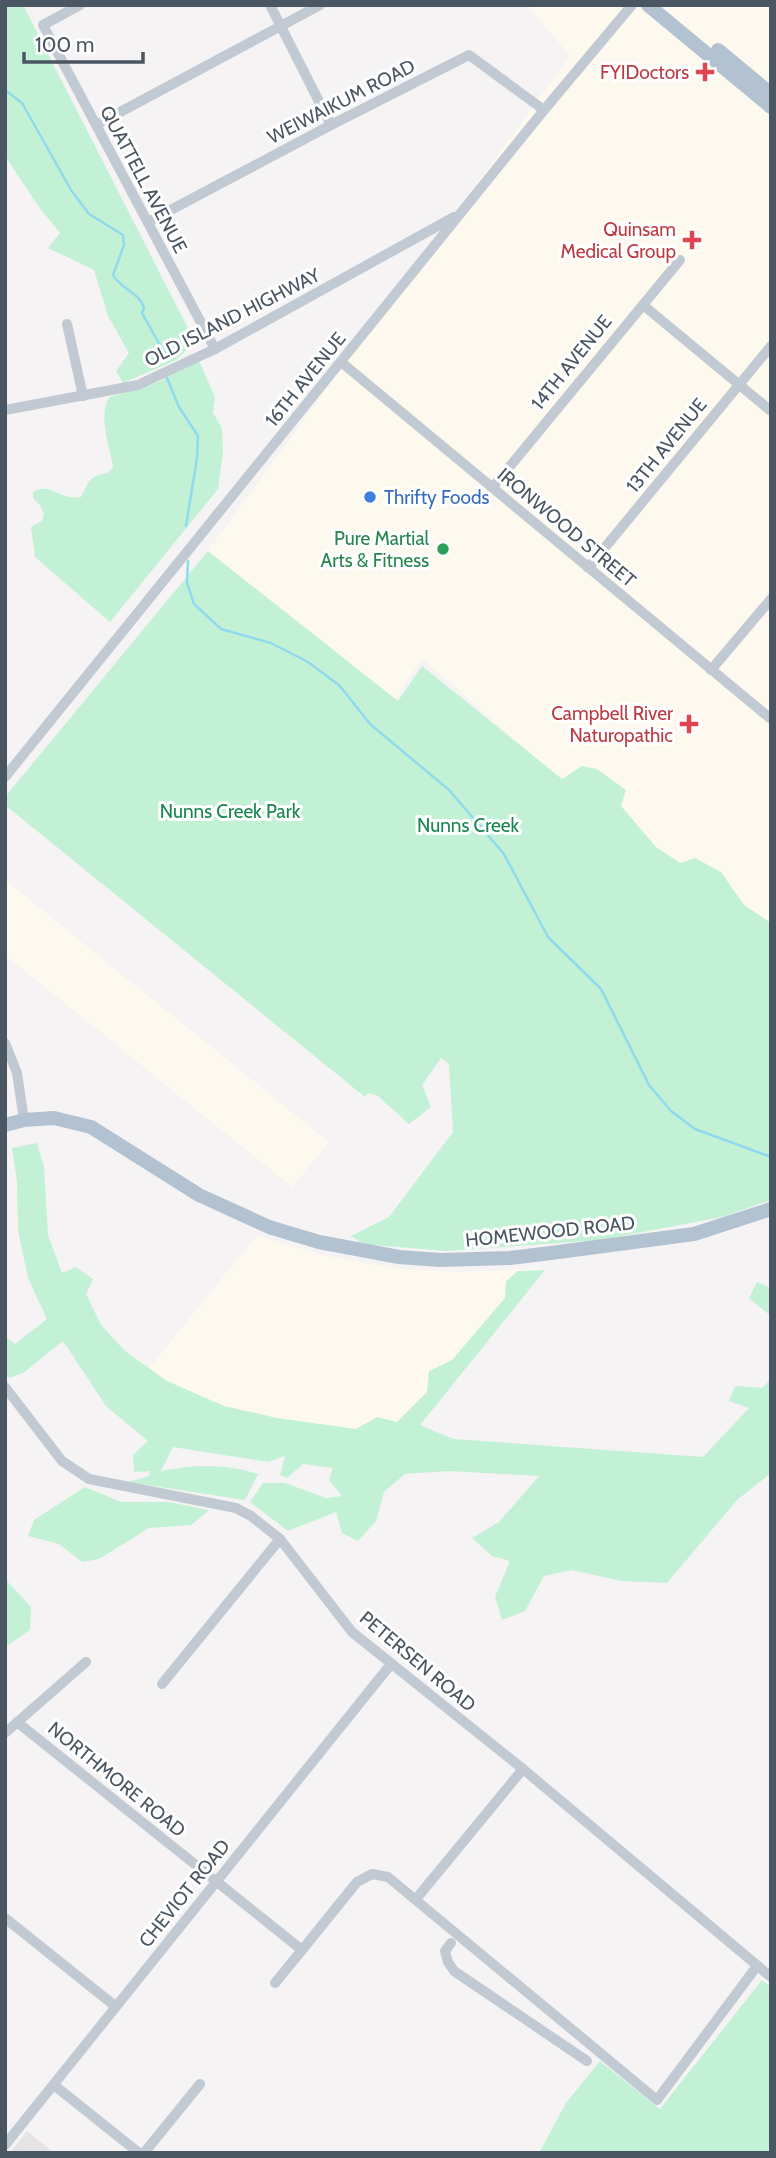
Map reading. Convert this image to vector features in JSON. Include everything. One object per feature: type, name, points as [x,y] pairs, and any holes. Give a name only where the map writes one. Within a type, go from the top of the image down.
[{"type":"main road","points":[[648,5],[771,107]]},
{"type":"main road","points":[[663,5],[771,94]]},
{"type":"main road","name":"HOMEWOOD ROAD","points":[[24,1120],[54,1118],[91,1127],[199,1195],[269,1227],[319,1242],[399,1257],[510,1258],[551,1253],[694,1234],[771,1209]]},
{"type":"main road","points":[[5,1125],[24,1120]]},
{"type":"street","name":"QUATTELL AVENUE","points":[[80,5],[43,25],[215,349]]},
{"type":"street","points":[[270,5],[331,125]]},
{"type":"street","points":[[96,125],[320,5]]},
{"type":"street","name":"16TH AVENUE","points":[[5,777],[544,110],[632,5]]},
{"type":"street","name":"WEIWAIKUM ROAD","points":[[148,222],[469,55],[544,110]]},
{"type":"street","name":"OLD ISLAND HIGHWAY","points":[[5,410],[138,385],[215,349],[460,214]]},
{"type":"street","name":"14TH AVENUE","points":[[492,488],[680,260]]},
{"type":"street","points":[[643,304],[771,411]]},
{"type":"street","points":[[67,324],[83,396]]},
{"type":"street","name":"13TH AVENUE","points":[[588,568],[771,346]]},
{"type":"street","name":"IRONWOOD STREET","points":[[341,362],[771,719]]},
{"type":"street","points":[[711,670],[771,599]]},
{"type":"street","points":[[5,1043],[18,1073],[24,1120]]},
{"type":"street","name":"PETERSEN ROAD","points":[[5,1387],[62,1461],[89,1479],[236,1508],[251,1516],[280,1539],[352,1632],[523,1769],[771,1978]]},
{"type":"street","points":[[162,1684],[280,1539]]},
{"type":"street","points":[[5,1733],[86,1662]]},
{"type":"street","name":"CHEVIOT ROAD","points":[[5,2145],[391,1664]]},
{"type":"street","name":"NORTHMORE ROAD","points":[[17,1722],[302,1950]]},
{"type":"street","points":[[416,1899],[523,1769]]},
{"type":"street","points":[[275,1983],[357,1882],[372,1874],[388,1877],[657,2100],[757,1966]]},
{"type":"street","points":[[7,1922],[115,2006]]},
{"type":"street","points":[[451,1943],[445,1951],[454,1971],[587,2061]]},
{"type":"street","points":[[513,2011],[527,1992]]},
{"type":"street","points":[[54,2085],[141,2153],[200,2084]]},
{"type":"shaded area","points":[[527,5],[771,5],[771,965],[422,658],[386,714],[208,551],[570,56]]},
{"type":"shaded area","points":[[5,880],[329,1142],[292,1187],[5,955]]},
{"type":"shaded area","points":[[257,1235],[321,1255],[400,1269],[464,1272],[540,1268],[396,1444],[273,1436],[137,1383]]},
{"type":"shaded area","points":[[27,2131],[54,2153],[10,2153]]},
{"type":"green space","points":[[5,5],[23,5],[195,342],[176,360],[123,383],[116,371],[129,353],[108,316],[94,270],[48,248],[60,233],[5,156]]},
{"type":"green space","points":[[199,361],[215,397],[213,413],[222,428],[223,452],[218,489],[110,622],[35,557],[31,527],[42,521],[44,514],[33,498],[33,492],[45,489],[81,497],[90,480],[97,475],[108,473],[113,467],[104,421],[106,404],[110,397],[156,383]]},
{"type":"green space","name":"Nunns Creek Park","points":[[208,551],[398,701],[422,666],[562,779],[582,766],[597,769],[626,790],[621,806],[656,847],[680,863],[695,858],[721,872],[744,905],[771,923],[771,1200],[722,1217],[600,1240],[445,1251],[363,1244],[351,1236],[389,1217],[453,1132],[449,1064],[441,1058],[422,1085],[431,1107],[409,1124],[378,1096],[368,1093],[365,1097],[5,805],[5,797]]},
{"type":"green space","points":[[37,1143],[44,1167],[48,1235],[62,1273],[76,1267],[93,1279],[86,1294],[101,1325],[125,1351],[167,1381],[224,1406],[277,1418],[356,1429],[377,1417],[397,1422],[427,1392],[429,1371],[452,1360],[505,1298],[506,1281],[518,1271],[545,1270],[420,1425],[453,1439],[703,1457],[749,1408],[729,1401],[735,1386],[762,1388],[771,1379],[771,1473],[737,1500],[667,1583],[622,1581],[572,1570],[544,1576],[525,1611],[502,1620],[495,1597],[510,1561],[492,1556],[472,1538],[499,1522],[539,1476],[448,1471],[405,1474],[384,1492],[376,1521],[358,1541],[342,1533],[336,1512],[288,1531],[250,1502],[263,1483],[285,1483],[326,1498],[342,1496],[329,1480],[333,1468],[303,1464],[287,1478],[280,1475],[285,1456],[268,1462],[173,1447],[161,1471],[210,1466],[258,1474],[245,1500],[128,1482],[149,1476],[150,1471],[134,1472],[133,1455],[148,1441],[106,1406],[63,1341],[23,1373],[9,1378],[5,1373],[5,1336],[15,1344],[47,1319],[28,1278],[18,1231],[17,1181],[12,1148]]},
{"type":"green space","points":[[757,1282],[771,1288],[771,1316],[749,1298]]},
{"type":"green space","points":[[85,1487],[121,1502],[169,1502],[209,1510],[191,1525],[149,1528],[99,1559],[82,1562],[59,1544],[28,1536],[34,1520]]},
{"type":"green space","points":[[5,1579],[31,1607],[30,1630],[5,1647]]},
{"type":"green space","points":[[762,1980],[771,1987],[771,2153],[539,2153],[566,2103],[600,2061],[660,2109]]},
{"type":"waterway","name":"Nunns Creek","points":[[5,90],[22,103],[71,190],[89,214],[123,235],[124,245],[113,275],[141,302],[144,307],[142,313],[165,354]]},
{"type":"waterway","name":"Nunns Creek","points":[[167,378],[179,407],[198,436],[186,526]]},
{"type":"waterway","name":"Nunns Creek","points":[[188,561],[187,583],[194,604],[221,629],[271,643],[308,662],[340,686],[370,724],[449,790],[504,854],[548,937],[601,989],[649,1085],[671,1111],[695,1129],[771,1157]]},
{"type":"place","name":"FYIDoctors","points":[[705,72]]},
{"type":"place","name":"Quinsam Medical Group","points":[[692,240]]},
{"type":"place","name":"Thrifty Foods","points":[[370,497]]},
{"type":"place","name":"Pure Martial Arts & Fitness","points":[[443,549]]},
{"type":"place","name":"Campbell River Naturopathic","points":[[689,724]]}]
